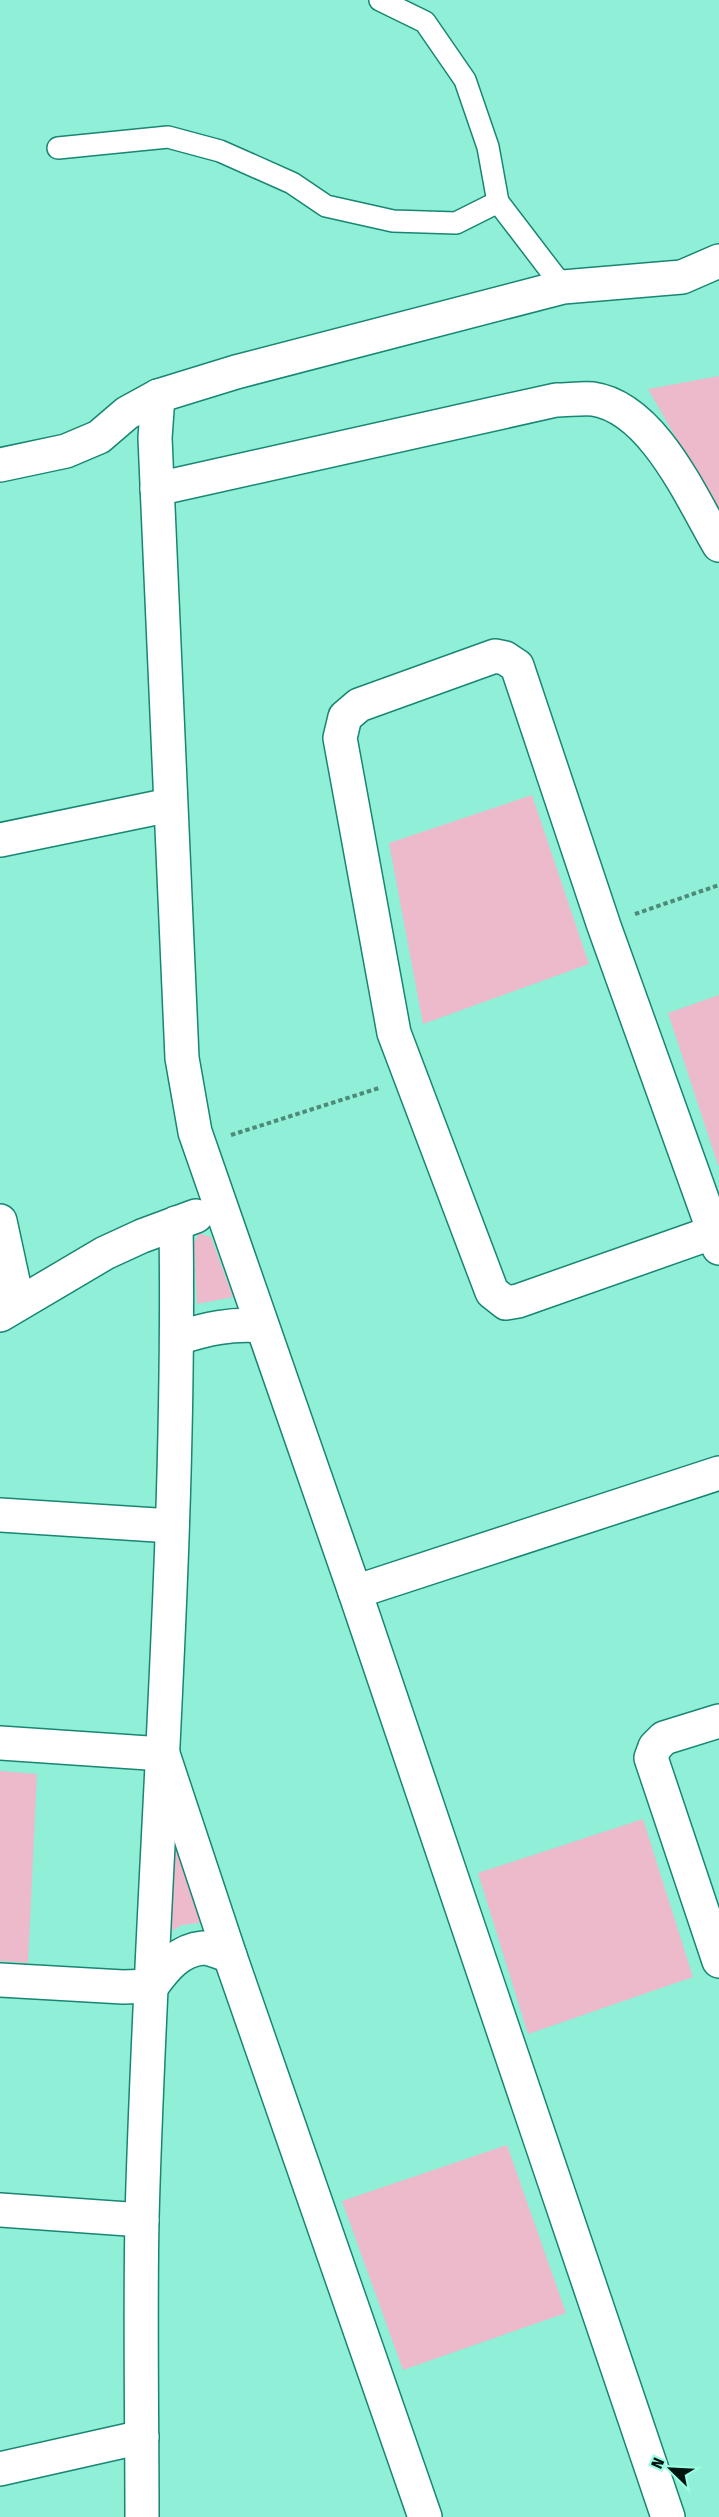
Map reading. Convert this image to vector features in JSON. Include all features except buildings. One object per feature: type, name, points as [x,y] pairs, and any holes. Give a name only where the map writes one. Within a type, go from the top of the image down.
[{"type":"street","points":[[0,465],[66,451],[99,437],[127,413],[158,396],[236,372],[563,287],[682,277],[719,261]]},
{"type":"street","points":[[158,396],[155,438],[182,1058],[199,1145],[355,1592],[668,2517]]},
{"type":"street","points":[[157,489],[556,400],[594,399],[624,410],[653,437],[719,544]]},
{"type":"street","points":[[495,656],[505,658],[517,666],[604,926],[716,1240],[506,1303],[492,1292],[394,1034],[340,738],[345,717],[359,705],[495,656]]},
{"type":"street","points":[[0,840],[170,805]]},
{"type":"street","points":[[0,1221],[9,1310],[105,1253],[142,1236],[221,1206]]},
{"type":"street","points":[[142,2517],[142,2220],[172,1526],[178,1338],[176,1223]]},
{"type":"street","points":[[178,1338],[206,1329],[241,1324],[262,1326]]},
{"type":"street","points":[[355,1592],[719,1473]]},
{"type":"street","points":[[0,1515],[172,1526]]},
{"type":"street","points":[[719,1720],[664,1738],[655,1747],[651,1758],[719,1961]]},
{"type":"street","points":[[0,1743],[163,1754]]},
{"type":"street","points":[[163,1754],[230,1956],[425,2517]]},
{"type":"street","points":[[152,1986],[166,1967],[181,1955],[204,1948],[230,1956]]},
{"type":"street","points":[[0,1980],[123,1987],[152,1986]]},
{"type":"street","points":[[0,2210],[142,2220]]},
{"type":"street","points":[[0,2469],[142,2437]]},
{"type":"lane","points":[[380,0],[425,22],[465,80],[488,147],[498,202],[563,287]]},
{"type":"lane","points":[[58,148],[168,136],[230,155],[292,183],[326,206],[393,221],[456,223],[498,202]]},
{"type":"path","points":[[604,926],[719,885]]},
{"type":"path","points":[[199,1145],[410,1078]]},
{"type":"shaded area","points":[[719,376],[719,513],[648,389]]},
{"type":"shaded area","points":[[532,795],[589,964],[423,1024],[389,843]]},
{"type":"shaded area","points":[[719,995],[719,1165],[718,1165],[668,1013]]},
{"type":"shaded area","points":[[199,1233],[211,1237],[233,1297],[197,1304],[194,1243]]},
{"type":"shaded area","points":[[0,1771],[37,1774],[28,1963],[0,1961]]},
{"type":"shaded area","points":[[643,1819],[693,1977],[528,2034],[478,1873]]},
{"type":"shaded area","points":[[174,1832],[205,1922],[182,1925],[168,1933]]},
{"type":"shaded area","points":[[507,2145],[566,2313],[403,2370],[342,2201]]}]
